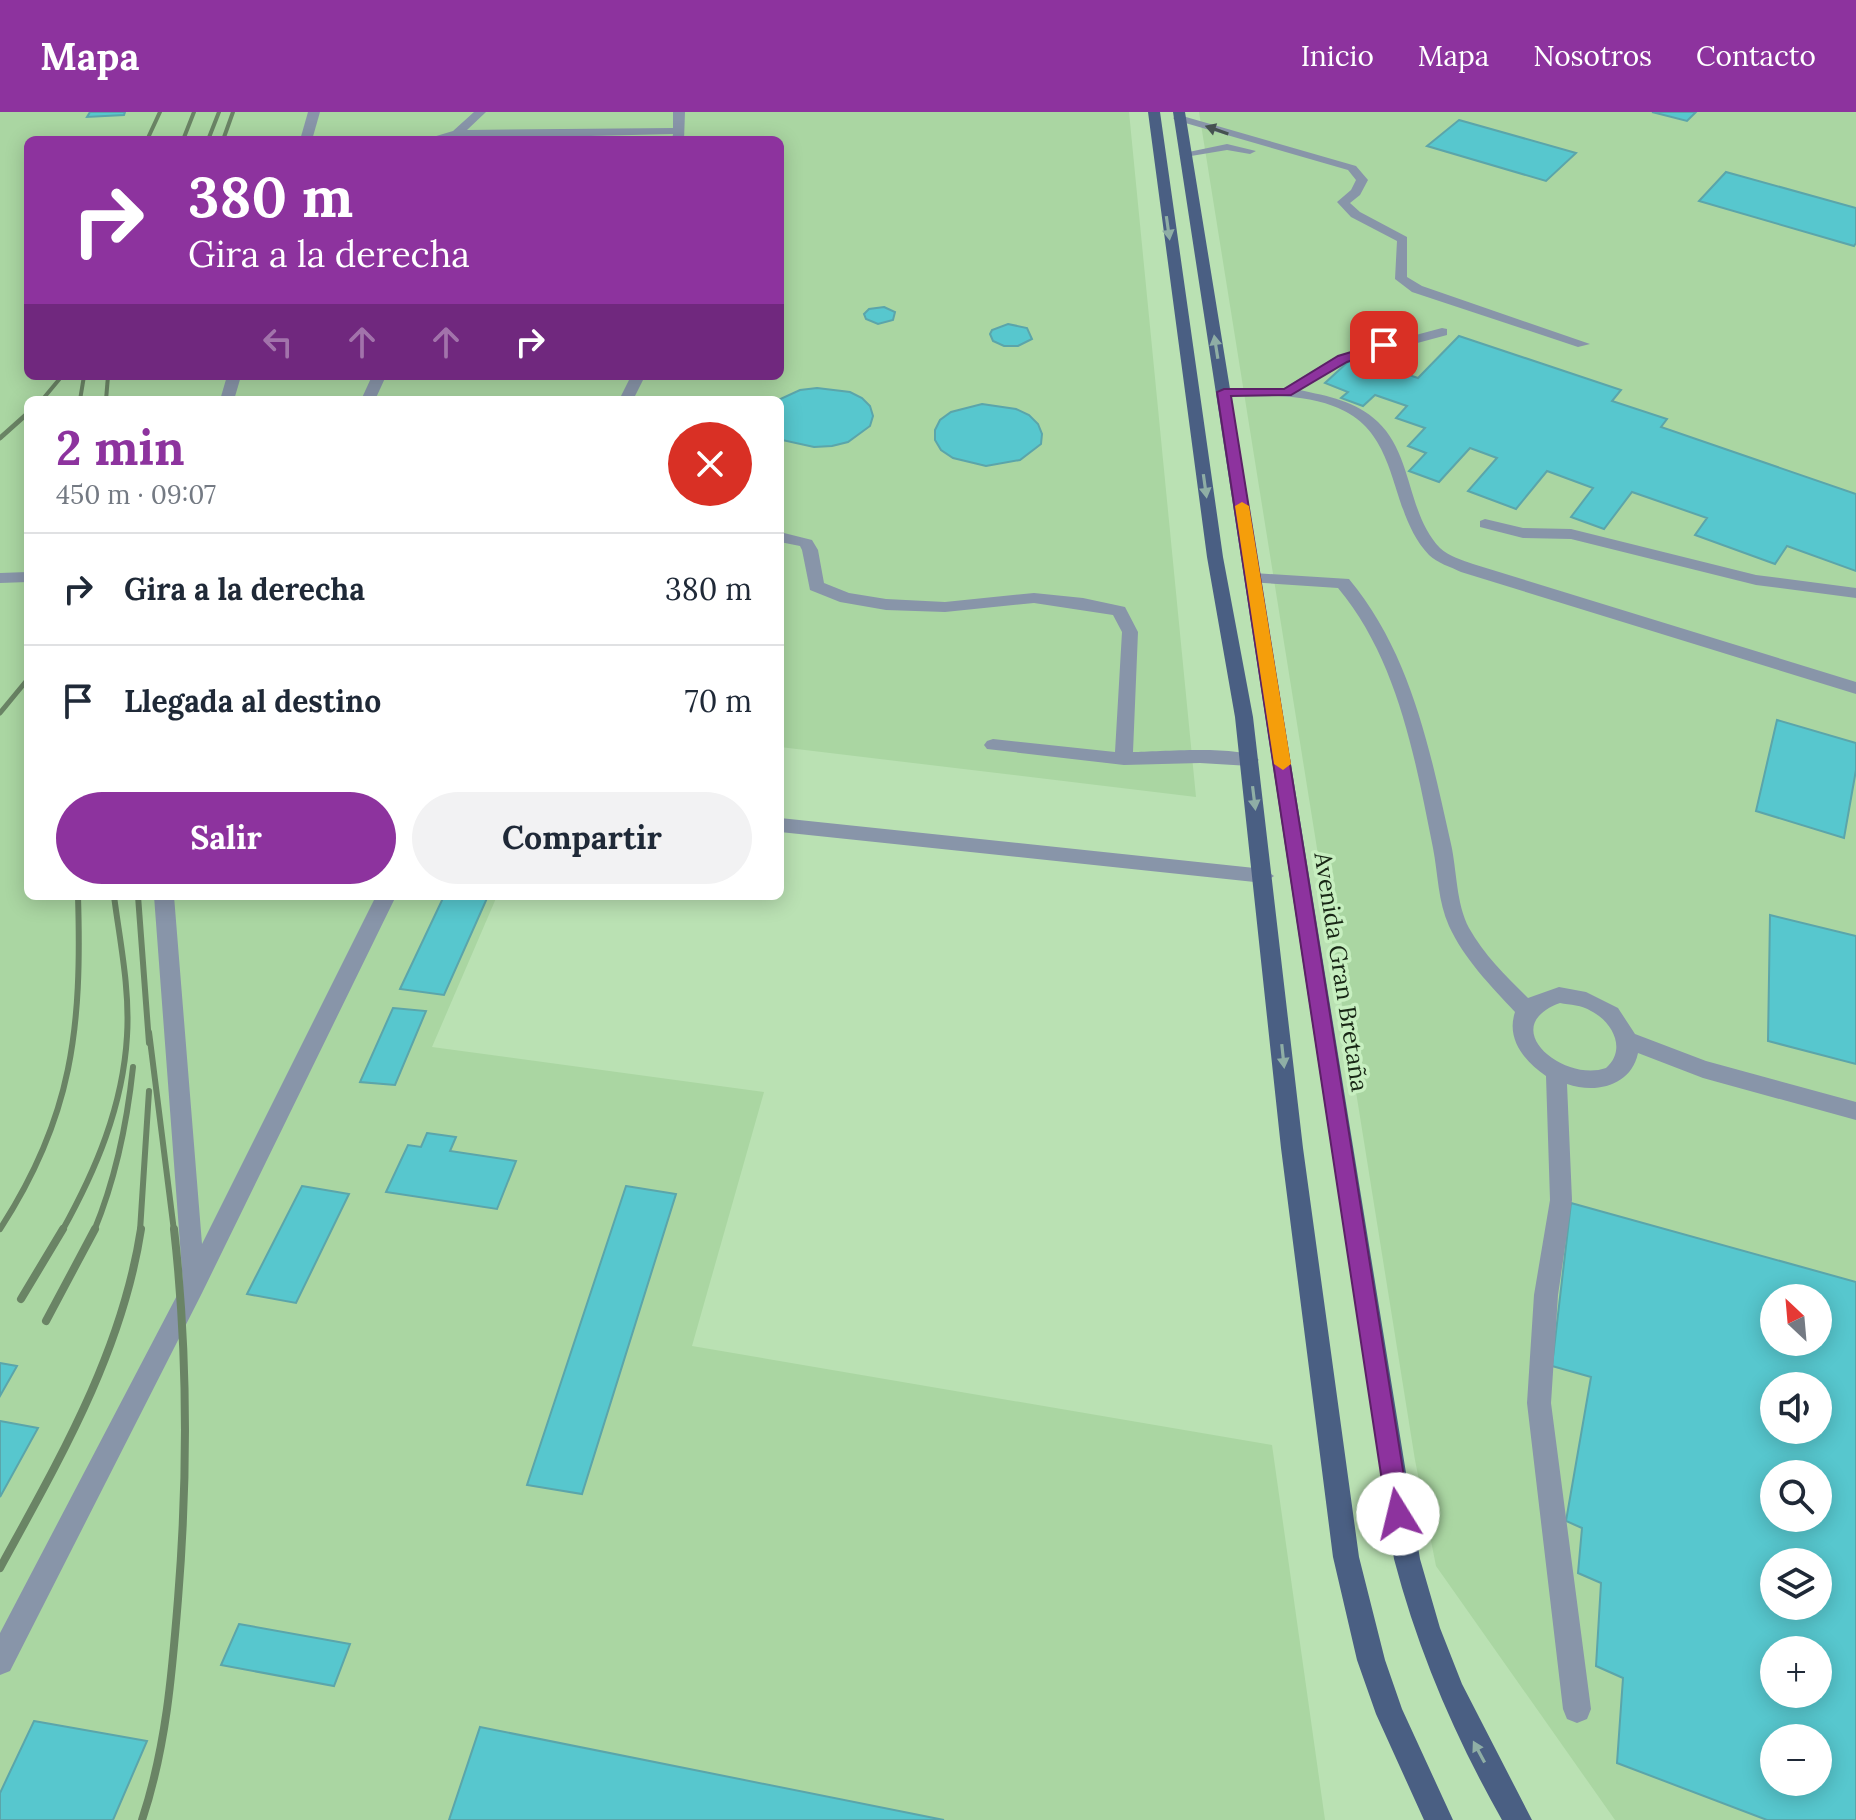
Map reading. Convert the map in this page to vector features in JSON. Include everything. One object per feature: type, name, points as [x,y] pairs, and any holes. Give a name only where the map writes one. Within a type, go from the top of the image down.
[{"type":"main road","points":[[1154,112],[1215,557],[1250,760],[1292,1148],[1346,1557],[1357,1608],[1381,1687],[1416,1774],[1439,1820]]},
{"type":"main road","name":"Avenida Gran Bretaña","points":[[1179,115],[1407,1559],[1418,1605],[1453,1701],[1518,1820]]},
{"type":"lane","points":[[307,136],[314,112]]},
{"type":"lane","points":[[457,134],[480,112]]},
{"type":"lane","points":[[448,136],[678,136],[679,112]]},
{"type":"lane","points":[[1179,115],[1325,174]]},
{"type":"lane","points":[[1185,154],[1227,147],[1267,151],[1352,168],[1362,180]]},
{"type":"lane","points":[[1340,179],[1362,180]]},
{"type":"lane","points":[[1362,180],[1356,192],[1343,202],[1351,213],[1394,232],[1403,240],[1401,279],[1417,289],[1583,344]]},
{"type":"lane","points":[[1287,392],[1342,359],[1442,332]]},
{"type":"lane","points":[[1224,392],[1287,392],[1339,403],[1373,425],[1389,447],[1423,537],[1437,554],[1467,568],[1856,688]]},
{"type":"lane","points":[[1485,524],[1523,533],[1550,531],[1571,534],[1756,580],[1856,593]]},
{"type":"lane","points":[[784,538],[806,543],[816,586],[828,594],[860,602],[956,606],[1020,598],[1090,602],[1119,611],[1130,632],[1124,759]]},
{"type":"lane","points":[[0,578],[24,577]]},
{"type":"lane","points":[[1254,578],[1343,583],[1357,597],[1387,649],[1421,752],[1459,926],[1487,969],[1526,1010]]},
{"type":"lane","points":[[993,745],[1124,759],[1200,757],[1250,760]]},
{"type":"lane","points":[[784,825],[1264,876]]},
{"type":"lane","points":[[164,900],[194,1285]]},
{"type":"lane","points":[[0,1661],[194,1285],[384,900]]},
{"type":"lane","points":[[1559,995],[1581,998],[1603,1007],[1619,1022],[1628,1040],[1628,1057],[1618,1071],[1601,1079],[1579,1080],[1556,1073],[1537,1060],[1524,1043],[1521,1025],[1526,1010],[1540,999],[1559,995]]},
{"type":"lane","points":[[1628,1040],[1703,1069],[1856,1111]]},
{"type":"lane","points":[[1556,1073],[1561,1200],[1546,1295],[1539,1403],[1577,1709]]},
{"type":"shaded area","points":[[0,112],[1129,112],[1196,797],[784,747],[784,396],[24,396],[24,900],[495,900],[432,1047],[764,1092],[692,1346],[1272,1445],[1325,1820],[0,1820]]},
{"type":"shaded area","points":[[1199,112],[1856,112],[1856,1820],[1615,1820],[1436,1566],[1415,1460]]},
{"type":"building","points":[[90,112],[125,112],[124,115],[87,117]]},
{"type":"building","points":[[1652,112],[1696,112],[1687,121]]},
{"type":"building","points":[[1459,120],[1576,153],[1546,181],[1427,146]]},
{"type":"building","points":[[1726,172],[1856,208],[1856,243],[1854,246],[1699,201]]},
{"type":"building","points":[[884,307],[895,312],[893,320],[878,324],[866,319],[864,314],[869,309]]},
{"type":"building","points":[[1008,324],[1027,328],[1032,339],[1018,346],[1004,346],[993,341],[992,330]]},
{"type":"building","points":[[1459,336],[1621,390],[1612,401],[1667,419],[1661,427],[1856,494],[1856,571],[1787,546],[1775,564],[1695,535],[1707,518],[1632,492],[1604,529],[1571,517],[1593,488],[1547,471],[1516,509],[1468,491],[1497,458],[1470,448],[1439,482],[1409,471],[1426,453],[1408,446],[1425,428],[1396,418],[1407,406],[1375,395],[1363,406],[1341,398],[1348,392],[1325,383],[1349,361],[1371,369],[1376,364],[1418,378]]},
{"type":"building","points":[[817,388],[850,392],[862,398],[870,406],[873,416],[870,426],[848,442],[832,446],[814,447],[784,440],[784,397],[800,390]]},
{"type":"building","points":[[982,404],[1016,409],[1029,415],[1038,424],[1042,434],[1041,444],[1020,460],[986,466],[953,458],[941,450],[935,440],[935,430],[940,420],[951,412]]},
{"type":"building","points":[[1777,720],[1856,743],[1856,770],[1844,838],[1756,811]]},
{"type":"building","points":[[442,900],[486,900],[444,995],[400,989]]},
{"type":"building","points":[[1770,915],[1856,936],[1856,1064],[1768,1041]]},
{"type":"building","points":[[393,1008],[426,1011],[395,1085],[360,1082]]},
{"type":"building","points":[[427,1133],[456,1137],[450,1151],[516,1161],[497,1209],[386,1192],[408,1145],[421,1147]]},
{"type":"building","points":[[302,1186],[349,1194],[296,1303],[247,1294]]},
{"type":"building","points":[[626,1186],[676,1194],[582,1494],[527,1485]]},
{"type":"building","points":[[1571,1203],[1856,1282],[1856,1820],[1767,1820],[1617,1763],[1623,1678],[1596,1666],[1601,1583],[1578,1573],[1582,1528],[1566,1521],[1591,1377],[1552,1366]]},
{"type":"building","points":[[0,1363],[17,1366],[0,1396]]},
{"type":"building","points":[[0,1421],[38,1428],[0,1497]]},
{"type":"building","points":[[239,1624],[350,1644],[334,1686],[221,1665]]},
{"type":"building","points":[[34,1721],[147,1741],[113,1820],[0,1820],[0,1793]]},
{"type":"building","points":[[480,1727],[944,1820],[449,1820]]},
{"type":"railway","points":[[149,136],[160,112]]},
{"type":"railway","points":[[185,136],[194,112]]},
{"type":"railway","points":[[210,136],[219,112]]},
{"type":"railway","points":[[224,136],[233,112]]},
{"type":"railway","points":[[45,396],[59,380]]},
{"type":"railway","points":[[81,396],[83,380]]},
{"type":"railway","points":[[106,396],[108,380]]},
{"type":"railway","points":[[0,438],[24,417]]},
{"type":"railway","points":[[0,713],[24,684]]},
{"type":"railway","points":[[0,1229],[44,1148],[68,1070],[78,988],[78,900]]},
{"type":"railway","points":[[62,1231],[106,1137],[124,1062],[127,1001],[115,900]]},
{"type":"railway","points":[[138,900],[149,1043]]},
{"type":"railway","points":[[149,1032],[174,1231]]},
{"type":"railway","points":[[94,1231],[120,1150],[133,1067]]},
{"type":"railway","points":[[140,1231],[149,1091]]},
{"type":"railway","points":[[21,1299],[63,1229]]},
{"type":"railway","points":[[0,1568],[66,1446],[104,1362],[132,1275],[141,1229]]},
{"type":"railway","points":[[142,1820],[157,1766],[167,1711],[181,1553],[185,1460],[184,1368],[174,1229]]},
{"type":"railway","points":[[46,1321],[94,1231]]},
{"type":"slow traffic","points":[[1242,506],[1283,764]]},
{"type":"route","points":[[1384,345],[1342,359],[1287,392],[1224,392],[1398,1514]]}]
